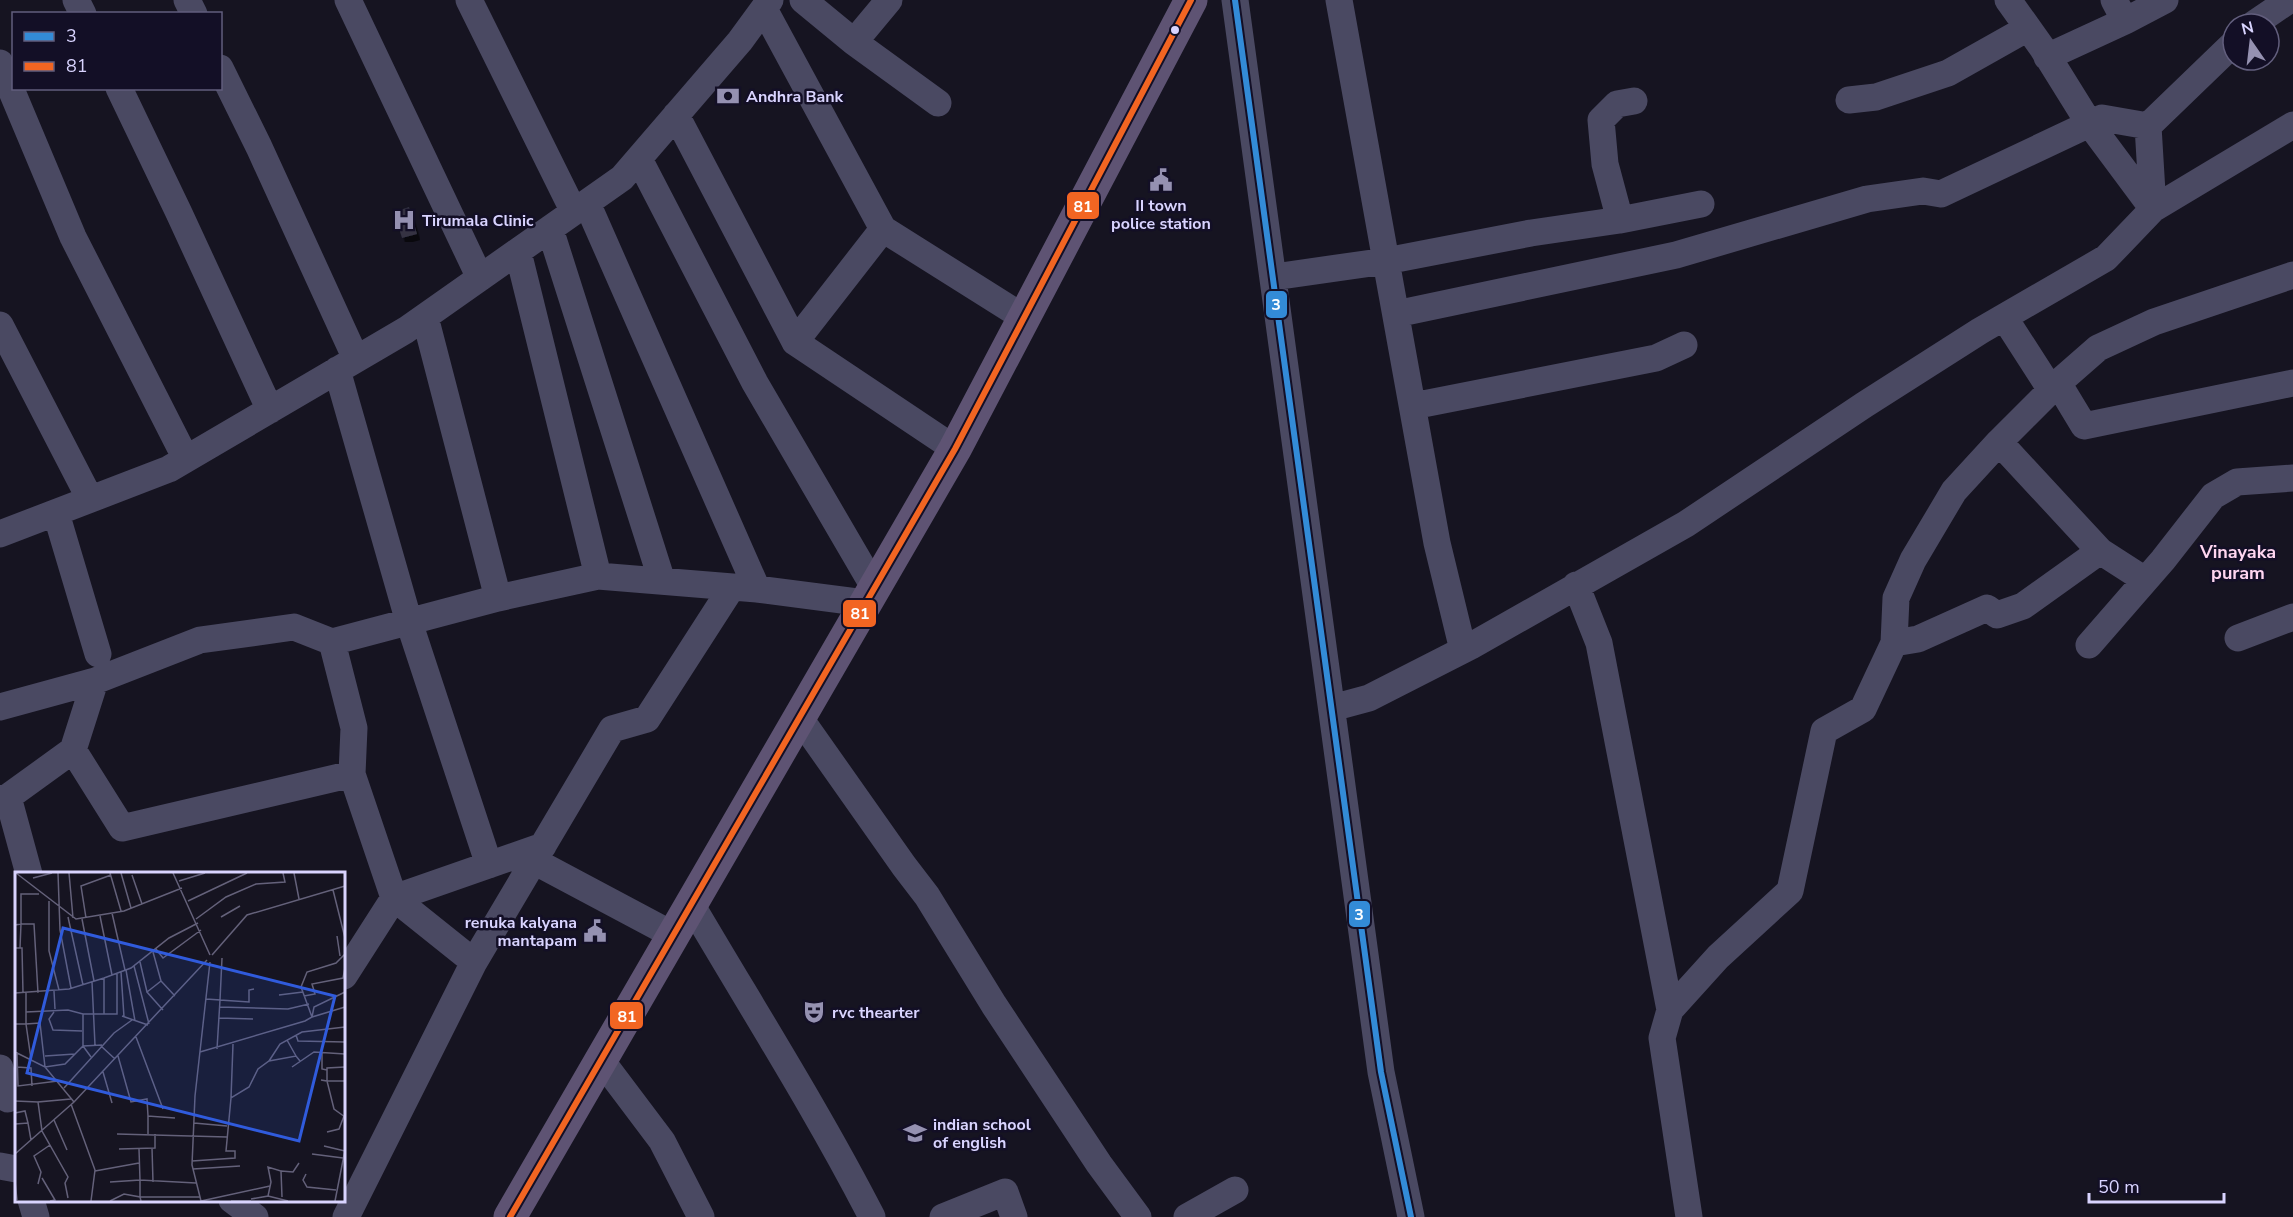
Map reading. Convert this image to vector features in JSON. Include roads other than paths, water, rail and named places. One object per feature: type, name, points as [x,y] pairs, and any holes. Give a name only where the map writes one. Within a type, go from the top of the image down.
[{"type":"main road","points":[[510,1217],[955,449],[1191,0]]},
{"type":"street","points":[[348,0],[480,278]]},
{"type":"street","points":[[469,0],[580,208],[745,588]]},
{"type":"street","points":[[803,0],[854,42],[938,103]]},
{"type":"street","points":[[854,42],[889,0]]},
{"type":"street","points":[[1235,0],[1381,1072],[1411,1217]]},
{"type":"street","points":[[1339,0],[1437,543],[1463,650]]},
{"type":"street","points":[[2008,0],[2089,123],[2153,209]]},
{"type":"street","points":[[2047,57],[2119,11],[2165,0]]},
{"type":"street","points":[[2272,12],[2289,0]]},
{"type":"street","points":[[0,534],[169,469],[425,317],[622,178],[740,42],[767,4],[883,229],[1023,317]]},
{"type":"street","points":[[1849,100],[1876,97],[1948,73],[2028,28]]},
{"type":"street","points":[[2153,209],[2148,126],[2221,56]]},
{"type":"street","points":[[0,63],[73,237],[186,459]]},
{"type":"street","points":[[222,72],[259,147],[347,365],[409,622],[489,865]]},
{"type":"street","points":[[120,90],[270,410]]},
{"type":"street","points":[[1620,220],[1605,164],[1601,120],[1617,104],[1634,101]]},
{"type":"street","points":[[676,116],[795,342],[955,449]]},
{"type":"street","points":[[1396,314],[1676,255],[1867,199],[1923,191],[1941,194],[2102,118],[2148,126]]},
{"type":"street","points":[[1332,708],[1369,698],[1463,650],[1686,524],[1864,405],[2004,317],[2106,258],[2153,209],[2293,125]]},
{"type":"street","points":[[639,159],[755,383],[870,595]]},
{"type":"street","points":[[1274,278],[1386,261],[1701,204]]},
{"type":"street","points":[[550,229],[662,581]]},
{"type":"street","points":[[795,342],[883,229]]},
{"type":"street","points":[[518,252],[598,576]]},
{"type":"street","points":[[1689,1217],[1662,1038],[1670,1010],[1718,957],[1790,891],[1824,731],[1863,709],[1894,643],[1896,598],[1913,560],[1954,491],[2055,386],[2098,348],[2154,322],[2293,275]]},
{"type":"street","points":[[425,317],[498,598]]},
{"type":"street","points":[[2004,317],[2084,426],[2293,383]]},
{"type":"street","points":[[0,325],[90,499]]},
{"type":"street","points":[[1413,406],[1656,358],[1684,345]]},
{"type":"street","points":[[1999,442],[2100,551],[2145,580]]},
{"type":"street","points":[[2089,645],[2213,496],[2237,482],[2293,478]]},
{"type":"street","points":[[56,513],[98,654]]},
{"type":"street","points":[[1894,643],[1918,639],[1987,608],[1997,615],[2023,606],[2100,551]]},
{"type":"street","points":[[0,707],[95,681],[200,640],[294,627],[332,642],[498,598],[598,576],[870,595]]},
{"type":"street","points":[[1576,585],[1599,643],[1670,1010]]},
{"type":"street","points":[[346,1217],[474,962],[612,729],[647,719],[745,588]]},
{"type":"street","points":[[2238,639],[2293,617]]},
{"type":"street","points":[[332,642],[354,728],[352,774],[394,898],[474,962]]},
{"type":"street","points":[[28,872],[4,798],[73,750],[95,681]]},
{"type":"street","points":[[799,717],[903,866],[927,896],[1000,1015],[1099,1164],[1138,1217]]},
{"type":"street","points":[[73,750],[122,828],[352,774]]},
{"type":"street","points":[[345,973],[394,898],[489,865],[539,853],[673,935]]},
{"type":"street","points":[[691,904],[832,1140],[872,1217]]},
{"type":"street","points":[[601,1060],[662,1141],[701,1217]]},
{"type":"street","points":[[0,1068],[8,1099]]},
{"type":"street","points":[[0,1166],[15,1169]]},
{"type":"street","points":[[1186,1217],[1235,1190]]},
{"type":"street","points":[[943,1217],[1005,1192],[1014,1217]]},
{"type":"street","points":[[32,1202],[36,1217]]},
{"type":"street","points":[[235,1202],[255,1217]]},
{"type":"place","name":"Andhra Bank","points":[[728,96]]},
{"type":"place","name":"II town police station","points":[[1161,180]]},
{"type":"place","name":"Tirumala Clinic","points":[[404,220]]},
{"type":"place","name":"renuka kalyana mantapam","points":[[595,931]]},
{"type":"place","name":"rvc thearter","points":[[814,1012]]},
{"type":"place","name":"indian school of english","points":[[915,1133]]},
{"type":"district","name":"Vinayaka puram","points":[[2238,562]]}]
